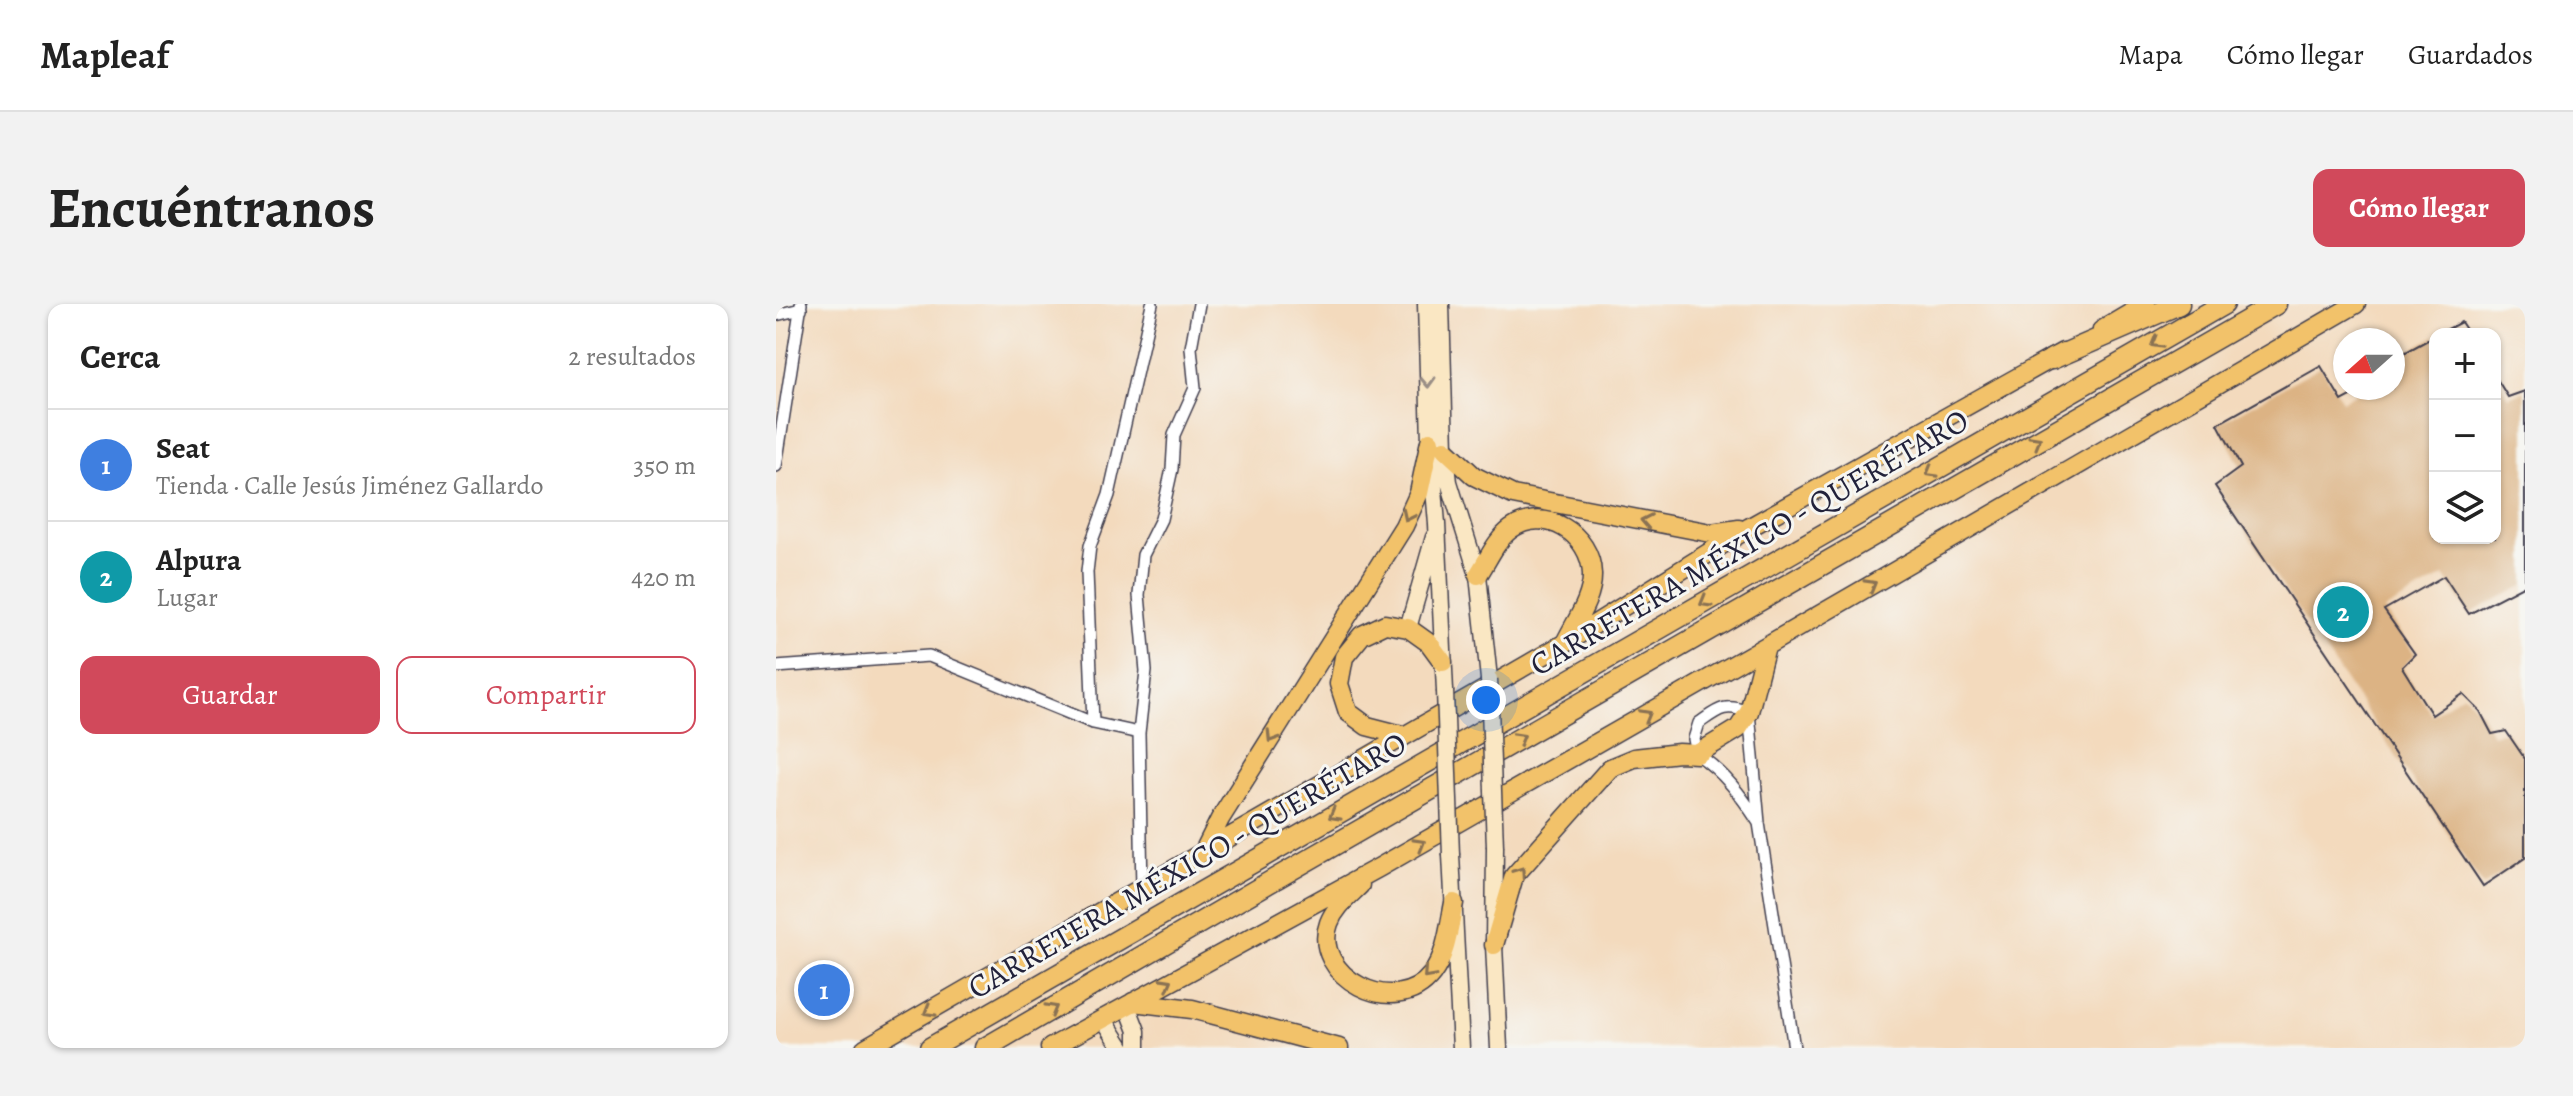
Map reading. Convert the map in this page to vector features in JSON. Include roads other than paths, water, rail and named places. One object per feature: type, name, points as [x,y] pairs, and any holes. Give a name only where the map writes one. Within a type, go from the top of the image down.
[{"type":"highway","points":[[2052,359],[2179,304]]},
{"type":"highway","name":"CARRETERA MÉXICO - QUERÉTARO","points":[[930,1048],[2224,304]]},
{"type":"highway","name":"CARRETERA MÉXICO - QUERÉTARO","points":[[985,1048],[2276,304]]},
{"type":"main road","points":[[1426,304],[1438,445],[1478,575],[1489,679],[1499,1048]]},
{"type":"main road","points":[[1441,304],[1437,524],[1461,1048]]},
{"type":"main road","points":[[865,1048],[1565,643],[1750,527],[2146,304]]},
{"type":"main road","points":[[1050,1048],[1380,867],[2356,304]]},
{"type":"main road","points":[[1438,445],[1474,476],[1513,495],[1711,533],[1750,527]]},
{"type":"main road","points":[[1203,853],[1220,819],[1404,526],[1438,445]]},
{"type":"main road","points":[[1478,575],[1501,538],[1513,527],[1545,520],[1571,531],[1588,555],[1592,574],[1587,598],[1565,643]]},
{"type":"main road","points":[[1408,628],[1437,524]]},
{"type":"main road","points":[[1402,735],[1367,726],[1348,712],[1339,684],[1344,657],[1362,635],[1385,624],[1408,628],[1429,643],[1443,662]]},
{"type":"main road","points":[[1494,945],[1514,876],[1610,768],[1634,758],[1697,754],[1738,729],[1749,712],[1766,646]]},
{"type":"main road","points":[[1380,867],[1337,908],[1328,927],[1328,947],[1336,965],[1353,983],[1373,993],[1393,996],[1416,987],[1431,976],[1443,954],[1454,903]]},
{"type":"main road","points":[[1130,1003],[1137,1031],[1137,1048]]},
{"type":"main road","points":[[1130,1003],[1192,1009],[1339,1048]]},
{"type":"main road","points":[[1103,1018],[1122,1048]]},
{"type":"street","points":[[1093,723],[1087,572],[1090,546],[1109,495],[1152,304]]},
{"type":"street","points":[[1142,889],[1139,733],[1146,671],[1139,595],[1143,555],[1161,519],[1172,469],[1174,435],[1195,388],[1191,348],[1199,304]]},
{"type":"street","points":[[776,315],[801,306],[776,466]]},
{"type":"street","points":[[776,667],[929,656],[1093,723],[1139,733]]},
{"type":"street","points":[[1759,823],[1736,787],[1697,754],[1694,739],[1699,723],[1722,707],[1749,712],[1759,823],[1794,1048]]},
{"type":"place","name":"Alpura","points":[[2343,612]]},
{"type":"place","name":"Seat","points":[[824,990]]}]
